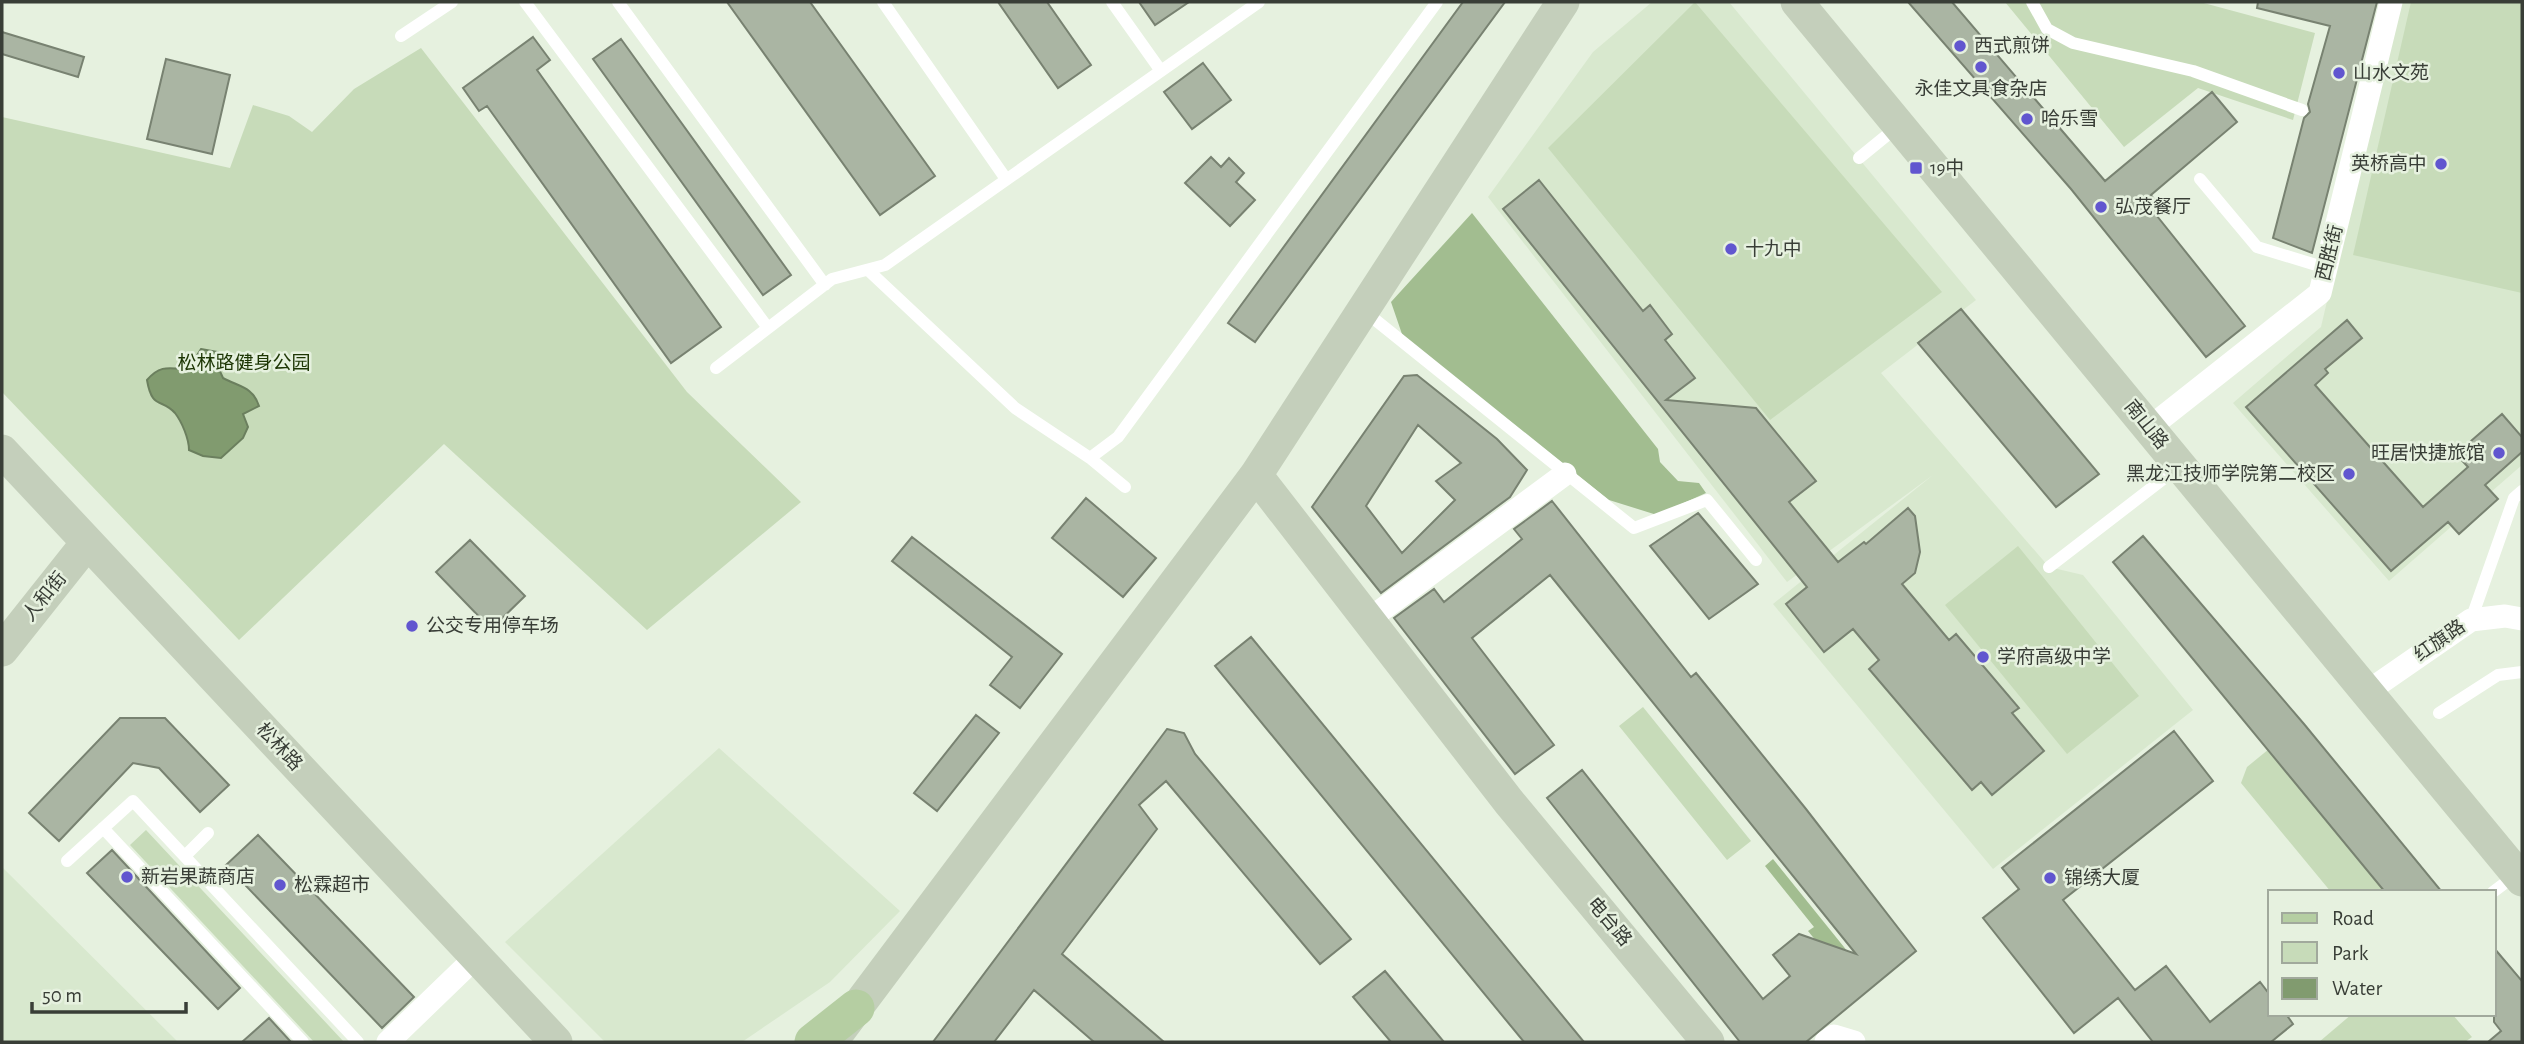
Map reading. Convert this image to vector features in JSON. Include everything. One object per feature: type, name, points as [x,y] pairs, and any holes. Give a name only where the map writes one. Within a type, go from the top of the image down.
[{"type":"main road","points":[[813,1042],[856,1008]]},
{"type":"street","points":[[830,1042],[1256,475],[1563,2]]},
{"type":"street","name":"南山路","points":[[1797,2],[2367,692],[2511,882]]},
{"type":"street","name":"西胜街","points":[[2149,428],[2320,293],[2352,125],[2391,2]]},
{"type":"street","name":"松林路","points":[[2,451],[556,1042]]},
{"type":"street","points":[[1368,620],[1565,474]]},
{"type":"street","name":"电台路","points":[[1256,475],[1509,802],[1708,1042]]},
{"type":"street","name":"人和街","points":[[2,650],[87,543]]},
{"type":"street","name":"红旗路","points":[[2367,692],[2471,620],[2505,616],[2522,619]]},
{"type":"street","points":[[388,1042],[476,957]]},
{"type":"lane","points":[[401,36],[452,2]]},
{"type":"lane","points":[[525,2],[768,328]]},
{"type":"lane","points":[[618,2],[825,285]]},
{"type":"lane","points":[[883,2],[1006,179]]},
{"type":"lane","points":[[1112,2],[1160,71]]},
{"type":"lane","points":[[716,368],[832,279],[885,265],[1259,2]]},
{"type":"lane","points":[[1090,458],[1118,437],[1437,2]]},
{"type":"lane","points":[[2032,2],[2048,29],[2073,43],[2193,71],[2302,110]]},
{"type":"lane","points":[[1859,158],[1899,125]]},
{"type":"lane","points":[[2200,180],[2258,247],[2326,268]]},
{"type":"lane","points":[[867,270],[1015,408],[1090,458],[1125,487]]},
{"type":"lane","points":[[1363,310],[1634,528],[1707,500],[1756,560]]},
{"type":"lane","points":[[2049,567],[2180,466]]},
{"type":"lane","points":[[2471,620],[2514,498],[2522,491]]},
{"type":"lane","points":[[2439,713],[2498,675],[2522,672]]},
{"type":"lane","points":[[67,861],[133,801],[358,1042]]},
{"type":"lane","points":[[103,828],[303,1042]]},
{"type":"lane","points":[[185,856],[208,833]]},
{"type":"lane","points":[[795,1042],[856,1008]]},
{"type":"shaded area","name":"十九中","points":[[1652,2],[1729,2],[1976,300],[1881,373],[2049,567],[2083,575],[2193,710],[1993,869],[1773,604],[1933,475],[1787,582],[1488,197],[1593,52]]},
{"type":"shaded area","name":"英桥高中","points":[[2397,2],[2522,2],[2522,465],[2389,581],[2233,403],[2321,327]]},
{"type":"shaded area","points":[[1472,213],[1658,449],[1660,462],[1678,481],[1699,483],[1706,493],[1657,515],[1609,500],[1403,337],[1391,302]]},
{"type":"shaded area","points":[[719,748],[900,911],[830,982],[742,1042],[605,1042],[505,942]]},
{"type":"shaded area","points":[[1773,859],[1848,952],[1834,963],[1808,931],[1814,927],[1765,866]]},
{"type":"shaded area","points":[[2,867],[178,1042],[2,1042]]},
{"type":"green space","points":[[1695,2],[1942,292],[1770,420],[1548,148]]},
{"type":"green space","points":[[2005,2],[2200,2],[2315,33],[2293,120],[2198,88],[2124,147]]},
{"type":"green space","points":[[2411,2],[2522,2],[2522,293],[2353,255]]},
{"type":"green space","name":"松林路健身公园","points":[[421,48],[687,392],[801,502],[647,630],[444,444],[239,640],[2,392],[2,117],[230,168],[253,105],[289,116],[312,132],[354,89]]},
{"type":"green space","points":[[2018,546],[2139,696],[2067,754],[1945,605]]},
{"type":"green space","points":[[1643,707],[1751,841],[1727,860],[1619,726]]},
{"type":"green space","points":[[2269,749],[2383,890],[2329,890],[2241,783],[2247,767]]},
{"type":"green space","points":[[146,830],[344,1042],[314,1042],[130,845]]},
{"type":"green space","points":[[2350,1016],[2454,1016],[2472,1037],[2465,1042],[2319,1042]]},
{"type":"water","points":[[201,349],[218,352],[218,367],[223,378],[249,391],[259,406],[243,414],[248,427],[243,438],[221,458],[203,456],[189,450],[178,417],[155,400],[147,380],[163,369],[182,369],[192,363]]},
{"type":"building","points":[[727,2],[810,2],[935,176],[880,215]]},
{"type":"building","points":[[998,2],[1047,2],[1091,65],[1058,88]]},
{"type":"building","points":[[1139,2],[1189,2],[1155,25]]},
{"type":"building","points":[[1463,2],[1505,2],[1255,342],[1228,323]]},
{"type":"building","points":[[1908,2],[1952,2],[2105,181],[2212,92],[2237,122],[2151,195],[2159,206],[2153,211],[2245,326],[2206,357],[2071,189]]},
{"type":"building","points":[[2258,2],[2377,2],[2312,253],[2273,238],[2304,118],[2310,112],[2308,104],[2330,26],[2257,8]]},
{"type":"building","points":[[2,32],[84,57],[78,77],[2,54]]},
{"type":"building","points":[[533,37],[550,60],[537,70],[721,327],[671,363],[487,106],[479,111],[463,88]]},
{"type":"building","points":[[621,39],[791,275],[763,295],[593,59]]},
{"type":"building","points":[[166,59],[230,75],[212,154],[147,139]]},
{"type":"building","points":[[1203,63],[1231,100],[1192,129],[1164,92]]},
{"type":"building","points":[[1211,157],[1221,167],[1229,158],[1244,173],[1236,182],[1255,200],[1230,226],[1185,183]]},
{"type":"building","points":[[1539,180],[1643,311],[1650,305],[1672,334],[1665,340],[1695,378],[1666,400],[1756,408],[1816,481],[1789,502],[1838,562],[1864,542],[1866,544],[1908,508],[1915,516],[1920,552],[1915,573],[1902,584],[1949,640],[1956,634],[2019,708],[2012,713],[2044,751],[1992,795],[1981,782],[1972,790],[1869,669],[1879,660],[1853,629],[1824,652],[1786,604],[1807,587],[1503,209]]},
{"type":"building","points":[[1961,309],[2099,474],[2056,507],[1918,343]]},
{"type":"building","points":[[2347,320],[2362,338],[2325,369],[2328,373],[2315,385],[2423,507],[2468,467],[2456,454],[2502,414],[2522,437],[2522,452],[2485,485],[2498,499],[2459,534],[2448,522],[2391,571],[2246,407]]},
{"type":"building","points":[[1417,375],[1497,439],[1527,470],[1510,497],[1381,593],[1312,507],[1404,376]],"holes":[[[1418,425],[1461,463],[1436,481],[1455,500],[1402,553],[1366,506]]]},
{"type":"building","points":[[1086,498],[1156,558],[1123,597],[1052,538]]},
{"type":"building","points":[[1552,501],[1691,677],[1696,673],[1916,951],[1806,1042],[1740,1042],[1547,798],[1582,770],[1763,999],[1790,976],[1773,955],[1799,934],[1856,954],[1550,575],[1472,638],[1554,745],[1515,774],[1394,618],[1434,589],[1444,602],[1522,539],[1514,529]]},
{"type":"building","points":[[1698,513],[1758,584],[1709,619],[1650,546]]},
{"type":"building","points":[[2143,536],[2304,724],[2440,890],[2383,890],[2113,562]]},
{"type":"building","points":[[912,537],[1062,654],[1020,708],[990,685],[1012,657],[892,561]]},
{"type":"building","points":[[470,540],[525,596],[491,629],[436,572]]},
{"type":"building","points":[[1251,637],[1584,1042],[1524,1042],[1215,666]]},
{"type":"building","points":[[976,715],[999,733],[937,811],[914,793]]},
{"type":"building","points":[[120,718],[165,718],[229,785],[200,812],[159,768],[133,763],[59,841],[29,813]]},
{"type":"building","points":[[1167,729],[1184,733],[1195,754],[1351,939],[1320,964],[1166,781],[1139,805],[1157,829],[1062,954],[1164,1042],[1094,1042],[1034,990],[994,1042],[933,1042]]},
{"type":"building","name":"锦绣大厦","points":[[2174,731],[2213,781],[2063,900],[2135,990],[2166,966],[2210,1022],[2260,982],[2268,992],[2268,1016],[2287,1016],[2293,1024],[2271,1042],[2153,1042],[2118,998],[2074,1033],[1983,918],[2019,889],[2002,868]]},
{"type":"building","points":[[258,835],[414,997],[382,1028],[226,865]]},
{"type":"building","points":[[112,850],[240,988],[218,1009],[87,873]]},
{"type":"building","points":[[2496,950],[2522,981],[2522,1042],[2488,1042],[2501,1031],[2494,1022]]},
{"type":"building","points":[[1385,971],[1444,1042],[1391,1042],[1353,997]]},
{"type":"building","points":[[269,1018],[291,1042],[242,1042]]},
{"type":"place","name":"西式煎饼","points":[[1960,46]]},
{"type":"place","name":"永佳文具食杂店","points":[[1981,67]]},
{"type":"place","name":"山水文苑","points":[[2339,73]]},
{"type":"place","name":"哈乐雪","points":[[2027,119]]},
{"type":"place","name":"英桥高中","points":[[2441,164]]},
{"type":"place","name":"19中","points":[[1916,168]]},
{"type":"place","name":"弘茂餐厅","points":[[2101,207]]},
{"type":"place","name":"十九中","points":[[1731,249]]},
{"type":"place","name":"旺居快捷旅馆","points":[[2499,453]]},
{"type":"place","name":"黑龙江技师学院第二校区","points":[[2349,474]]},
{"type":"place","name":"公交专用停车场","points":[[412,626]]},
{"type":"place","name":"学府高级中学","points":[[1983,657]]},
{"type":"place","name":"新岩果蔬商店","points":[[127,877]]},
{"type":"place","name":"锦绣大厦","points":[[2050,878]]},
{"type":"place","name":"松霖超市","points":[[280,885]]}]
